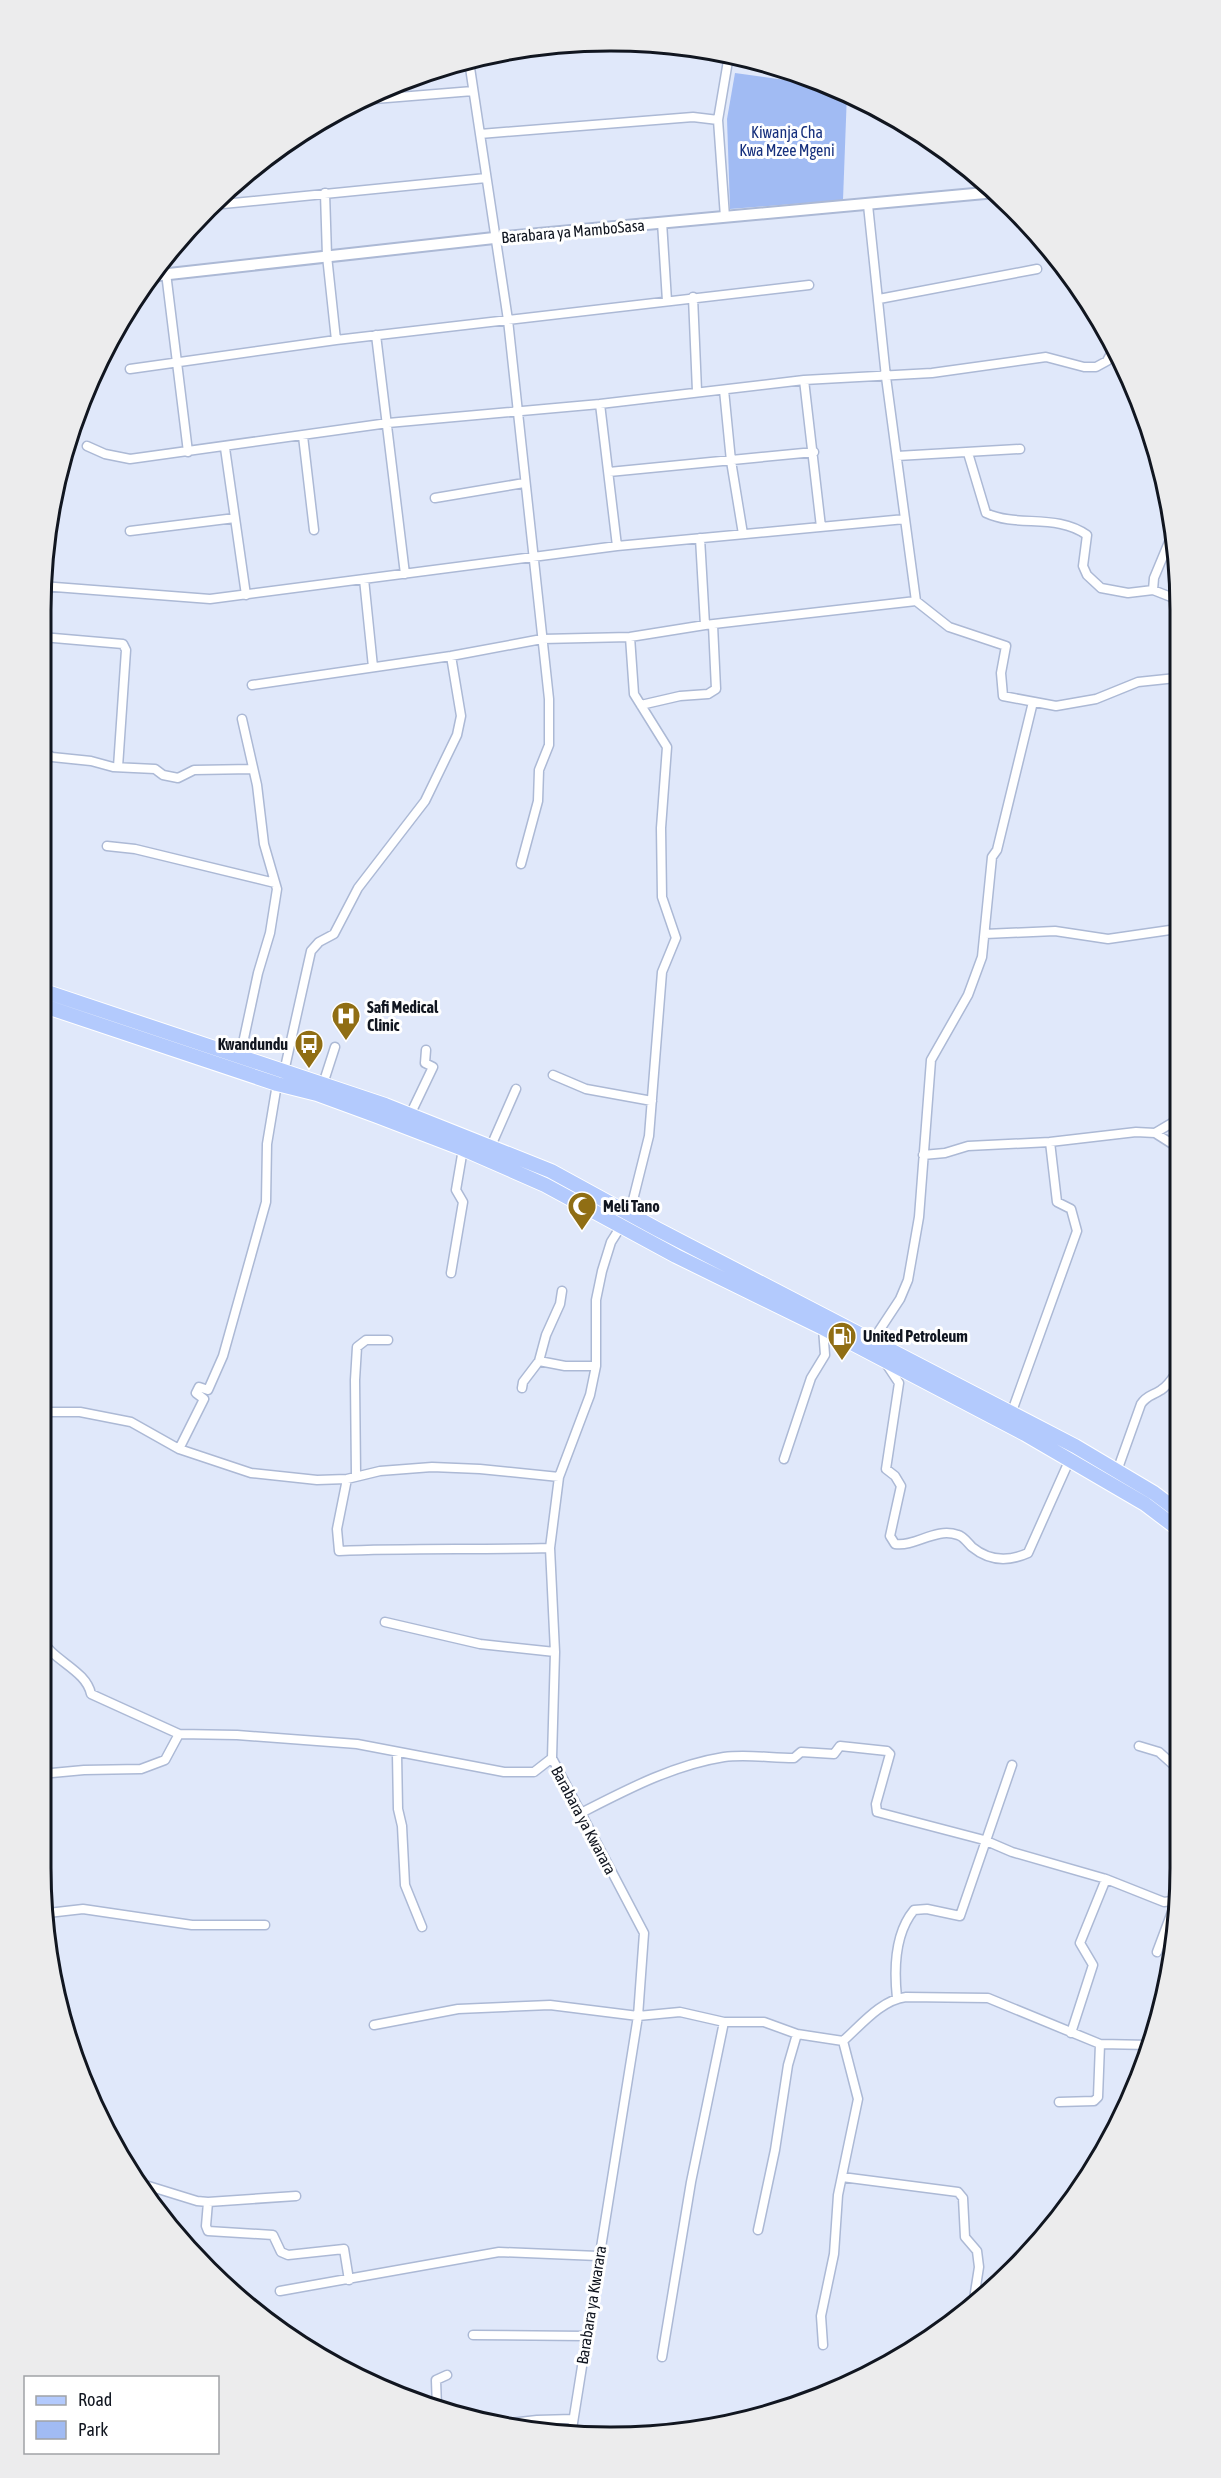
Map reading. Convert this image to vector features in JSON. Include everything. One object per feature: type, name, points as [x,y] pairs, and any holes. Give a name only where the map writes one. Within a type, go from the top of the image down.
[{"type":"main road","points":[[51,993],[240,1057],[317,1094],[463,1149],[521,1166],[630,1212],[869,1347],[885,1362],[1070,1459],[1145,1504],[1170,1523]]},
{"type":"main road","points":[[51,1008],[281,1078],[323,1084],[490,1146],[620,1227],[823,1328],[869,1347],[1075,1446],[1170,1506]]},
{"type":"street","points":[[725,217],[722,137],[718,120],[728,64]]},
{"type":"street","points":[[470,69],[508,320],[532,559],[549,699],[549,745],[539,770],[538,801],[521,864]]},
{"type":"street","points":[[395,94],[473,91]]},
{"type":"street","points":[[480,134],[693,117],[718,120]]},
{"type":"street","points":[[227,203],[486,178]]},
{"type":"street","points":[[325,193],[327,256],[336,340]]},
{"type":"street","name":"Barabara ya MamboSasa","points":[[166,273],[494,238],[983,193]]},
{"type":"street","points":[[868,205],[886,377],[915,601]]},
{"type":"street","points":[[662,222],[667,301]]},
{"type":"street","points":[[879,299],[1037,269]]},
{"type":"street","points":[[166,273],[188,452]]},
{"type":"street","points":[[130,369],[178,365],[376,335],[809,285]]},
{"type":"street","points":[[693,297],[697,391]]},
{"type":"street","points":[[376,335],[405,574]]},
{"type":"street","points":[[87,446],[105,454],[130,459],[225,448],[388,423],[600,404],[804,380],[886,377],[1046,357],[1084,367],[1096,367],[1109,357]]},
{"type":"street","points":[[804,380],[821,527]]},
{"type":"street","points":[[724,390],[731,461],[743,534]]},
{"type":"street","points":[[600,404],[617,546]]},
{"type":"street","points":[[303,436],[314,530]]},
{"type":"street","points":[[225,448],[246,595]]},
{"type":"street","points":[[897,456],[1020,449]]},
{"type":"street","points":[[609,472],[814,452]]},
{"type":"street","points":[[968,453],[986,513],[998,519],[1058,522],[1078,530],[1087,535],[1083,566],[1087,575],[1101,588],[1128,593],[1153,590],[1170,597]]},
{"type":"street","points":[[435,498],[524,483]]},
{"type":"street","points":[[130,531],[235,518]]},
{"type":"street","points":[[52,588],[210,599],[532,559],[617,546],[905,519]]},
{"type":"street","points":[[641,705],[680,696],[708,694],[716,689],[700,538]]},
{"type":"street","points":[[1153,590],[1154,578],[1166,549]]},
{"type":"street","points":[[364,579],[373,667]]},
{"type":"street","points":[[252,685],[451,656],[542,639],[630,637],[709,625],[915,601],[949,627],[1006,646],[1001,673],[1003,696],[1056,706],[1096,699],[1138,682],[1170,679]]},
{"type":"street","name":"Barabara ya Kwarara","points":[[572,2426],[638,2016],[644,1933],[552,1758],[555,1652],[550,1548],[559,1477],[590,1395],[596,1366],[596,1300],[602,1271],[620,1227],[630,1212],[649,1136],[662,972],[676,938],[662,897],[661,828],[668,747],[634,694],[630,637]]},
{"type":"street","points":[[51,638],[123,644],[126,650],[118,767]]},
{"type":"street","points":[[179,1449],[204,1399],[196,1393],[200,1387],[208,1390],[223,1356],[266,1202],[267,1144],[311,951],[320,942],[334,934],[358,888],[424,801],[457,735],[461,716],[451,656]]},
{"type":"street","points":[[869,1347],[900,1299],[908,1280],[919,1217],[931,1060],[968,996],[982,957],[992,857],[997,850],[1033,702]]},
{"type":"street","points":[[240,1057],[258,973],[270,933],[277,889],[264,844],[253,769],[242,719]]},
{"type":"street","points":[[51,756],[118,767],[154,769],[163,775],[178,778],[194,770],[216,768],[222,772],[253,769]]},
{"type":"street","points":[[107,846],[135,849],[275,883]]},
{"type":"street","points":[[985,933],[1055,931],[1108,939],[1170,930]]},
{"type":"street","points":[[323,1084],[334,1047]]},
{"type":"street","points":[[410,1115],[433,1067],[425,1063],[426,1050]]},
{"type":"street","points":[[553,1075],[586,1089],[652,1101]]},
{"type":"street","points":[[490,1146],[516,1089]]},
{"type":"street","points":[[1155,1133],[1170,1124]]},
{"type":"street","points":[[923,1155],[945,1154],[968,1146],[1050,1142],[1136,1132],[1155,1133],[1170,1143]]},
{"type":"street","points":[[1011,1414],[1077,1231],[1071,1209],[1057,1202],[1050,1142]]},
{"type":"street","points":[[451,1273],[463,1202],[456,1190],[463,1149]]},
{"type":"street","points":[[522,1388],[523,1382],[539,1361],[546,1335],[561,1304],[562,1291]]},
{"type":"street","points":[[784,1459],[811,1378],[825,1355],[823,1328]]},
{"type":"street","points":[[356,1475],[357,1347],[366,1340],[388,1340]]},
{"type":"street","points":[[539,1361],[565,1366],[596,1366]]},
{"type":"street","points":[[885,1362],[899,1383],[886,1469],[896,1476],[901,1486],[890,1536],[895,1544],[907,1546],[936,1534],[958,1535],[982,1555],[1012,1560],[1028,1553],[1070,1459]]},
{"type":"street","points":[[1117,1471],[1141,1404],[1147,1395],[1161,1390],[1170,1382]]},
{"type":"street","points":[[51,1412],[80,1412],[131,1422],[179,1449],[252,1473],[317,1480],[347,1479],[380,1471],[432,1467],[559,1477]]},
{"type":"street","points":[[347,1479],[337,1529],[339,1551],[418,1550],[438,1547],[475,1551],[550,1548]]},
{"type":"street","points":[[385,1623],[480,1644],[555,1652]]},
{"type":"street","points":[[51,1651],[89,1683],[91,1694],[179,1734],[237,1735],[357,1744],[397,1754],[504,1772],[534,1772],[552,1758]]},
{"type":"street","points":[[51,1773],[141,1769],[165,1760],[179,1734]]},
{"type":"street","points":[[581,1813],[637,1785],[684,1767],[724,1757],[794,1758],[801,1752],[834,1754],[840,1746],[887,1751],[890,1754],[876,1804],[877,1812],[984,1840],[1012,1852],[1106,1880],[1164,1902],[1169,1901]]},
{"type":"street","points":[[1139,1746],[1159,1752],[1170,1762]]},
{"type":"street","points":[[397,1754],[398,1809],[402,1826],[405,1885],[422,1927]]},
{"type":"street","points":[[897,1998],[894,1969],[908,1917],[914,1910],[927,1909],[960,1916],[984,1840],[1012,1765]]},
{"type":"street","points":[[1071,2033],[1093,1965],[1080,1943],[1106,1880]]},
{"type":"street","points":[[53,1912],[83,1909],[192,1925],[265,1924]]},
{"type":"street","points":[[1157,1953],[1167,1927]]},
{"type":"street","points":[[843,2042],[882,2007],[897,1998],[988,1998],[1100,2044],[1141,2045]]},
{"type":"street","points":[[374,2025],[458,2009],[550,2006],[638,2016],[680,2012],[724,2022],[764,2022],[797,2034],[843,2042]]},
{"type":"street","points":[[662,2357],[691,2182],[724,2022]]},
{"type":"street","points":[[758,2230],[775,2150],[788,2065],[797,2034]]},
{"type":"street","points":[[823,2346],[821,2316],[834,2254],[835,2212],[858,2099],[843,2042]]},
{"type":"street","points":[[1059,2102],[1094,2101],[1098,2097],[1100,2044]]},
{"type":"street","points":[[842,2177],[958,2192],[963,2198],[964,2237],[977,2251],[979,2267],[975,2291]]},
{"type":"street","points":[[152,2187],[197,2201],[208,2202],[296,2196]]},
{"type":"street","points":[[208,2202],[206,2226],[208,2231],[273,2235],[281,2252],[288,2254],[344,2249],[349,2280]]},
{"type":"street","points":[[280,2291],[499,2252],[598,2256]]},
{"type":"street","points":[[473,2335],[586,2336]]},
{"type":"street","points":[[437,2399],[436,2380],[447,2375]]},
{"type":"street","points":[[530,2421],[573,2419]]},
{"type":"green space","name":"Kiwanja Cha Kwa Mzee Mgeni","points":[[735,73],[788,80],[847,104],[843,200],[730,209],[727,119]]},
{"type":"place","name":"Safi Medical Clinic","points":[[346,1042]]},
{"type":"place","name":"Kwandundu","points":[[309,1070]]},
{"type":"place","name":"Meli Tano","points":[[582,1232]]},
{"type":"place","name":"United Petroleum","points":[[842,1362]]}]
